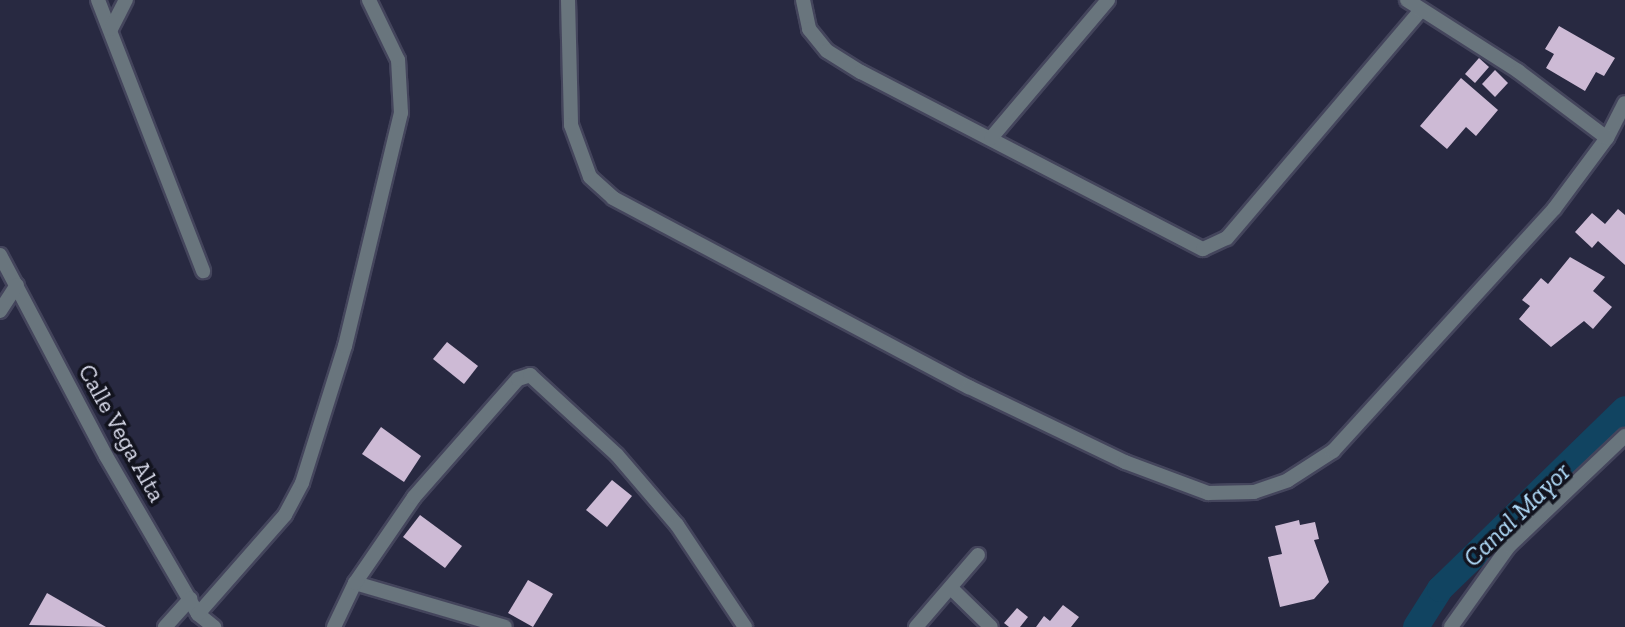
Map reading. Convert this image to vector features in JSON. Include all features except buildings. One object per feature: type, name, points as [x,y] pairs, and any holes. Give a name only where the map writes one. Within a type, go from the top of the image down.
[{"type":"street","points":[[98,0],[203,271]]},
{"type":"street","points":[[111,29],[126,0]]},
{"type":"street","points":[[198,614],[285,515],[306,471],[345,346],[401,113],[398,60],[369,0]]},
{"type":"street","points":[[568,0],[571,125],[590,177],[613,198],[981,393],[1125,462],[1208,493],[1254,492],[1287,480],[1333,451],[1519,250],[1607,138],[1625,103]]},
{"type":"street","points":[[803,0],[809,29],[827,51],[1182,242],[1216,246],[1421,10]]},
{"type":"street","points":[[991,138],[1108,0]]},
{"type":"street","points":[[1407,0],[1518,71],[1607,138]]},
{"type":"street","name":"Calle Vega Alta","points":[[0,255],[106,456],[198,614],[214,627]]},
{"type":"street","points":[[0,311],[17,285]]},
{"type":"street","points":[[334,627],[355,583],[431,476],[518,379],[530,374],[617,455],[677,525],[746,627]]},
{"type":"street","points":[[1451,627],[1509,546],[1625,436]]},
{"type":"street","points":[[916,627],[952,589],[978,555]]},
{"type":"street","points":[[355,583],[505,627]]},
{"type":"street","points":[[952,589],[991,627]]},
{"type":"street","points":[[165,627],[190,599]]},
{"type":"waterway","name":"Canal Mayor","points":[[1416,627],[1440,589],[1625,409]]}]
